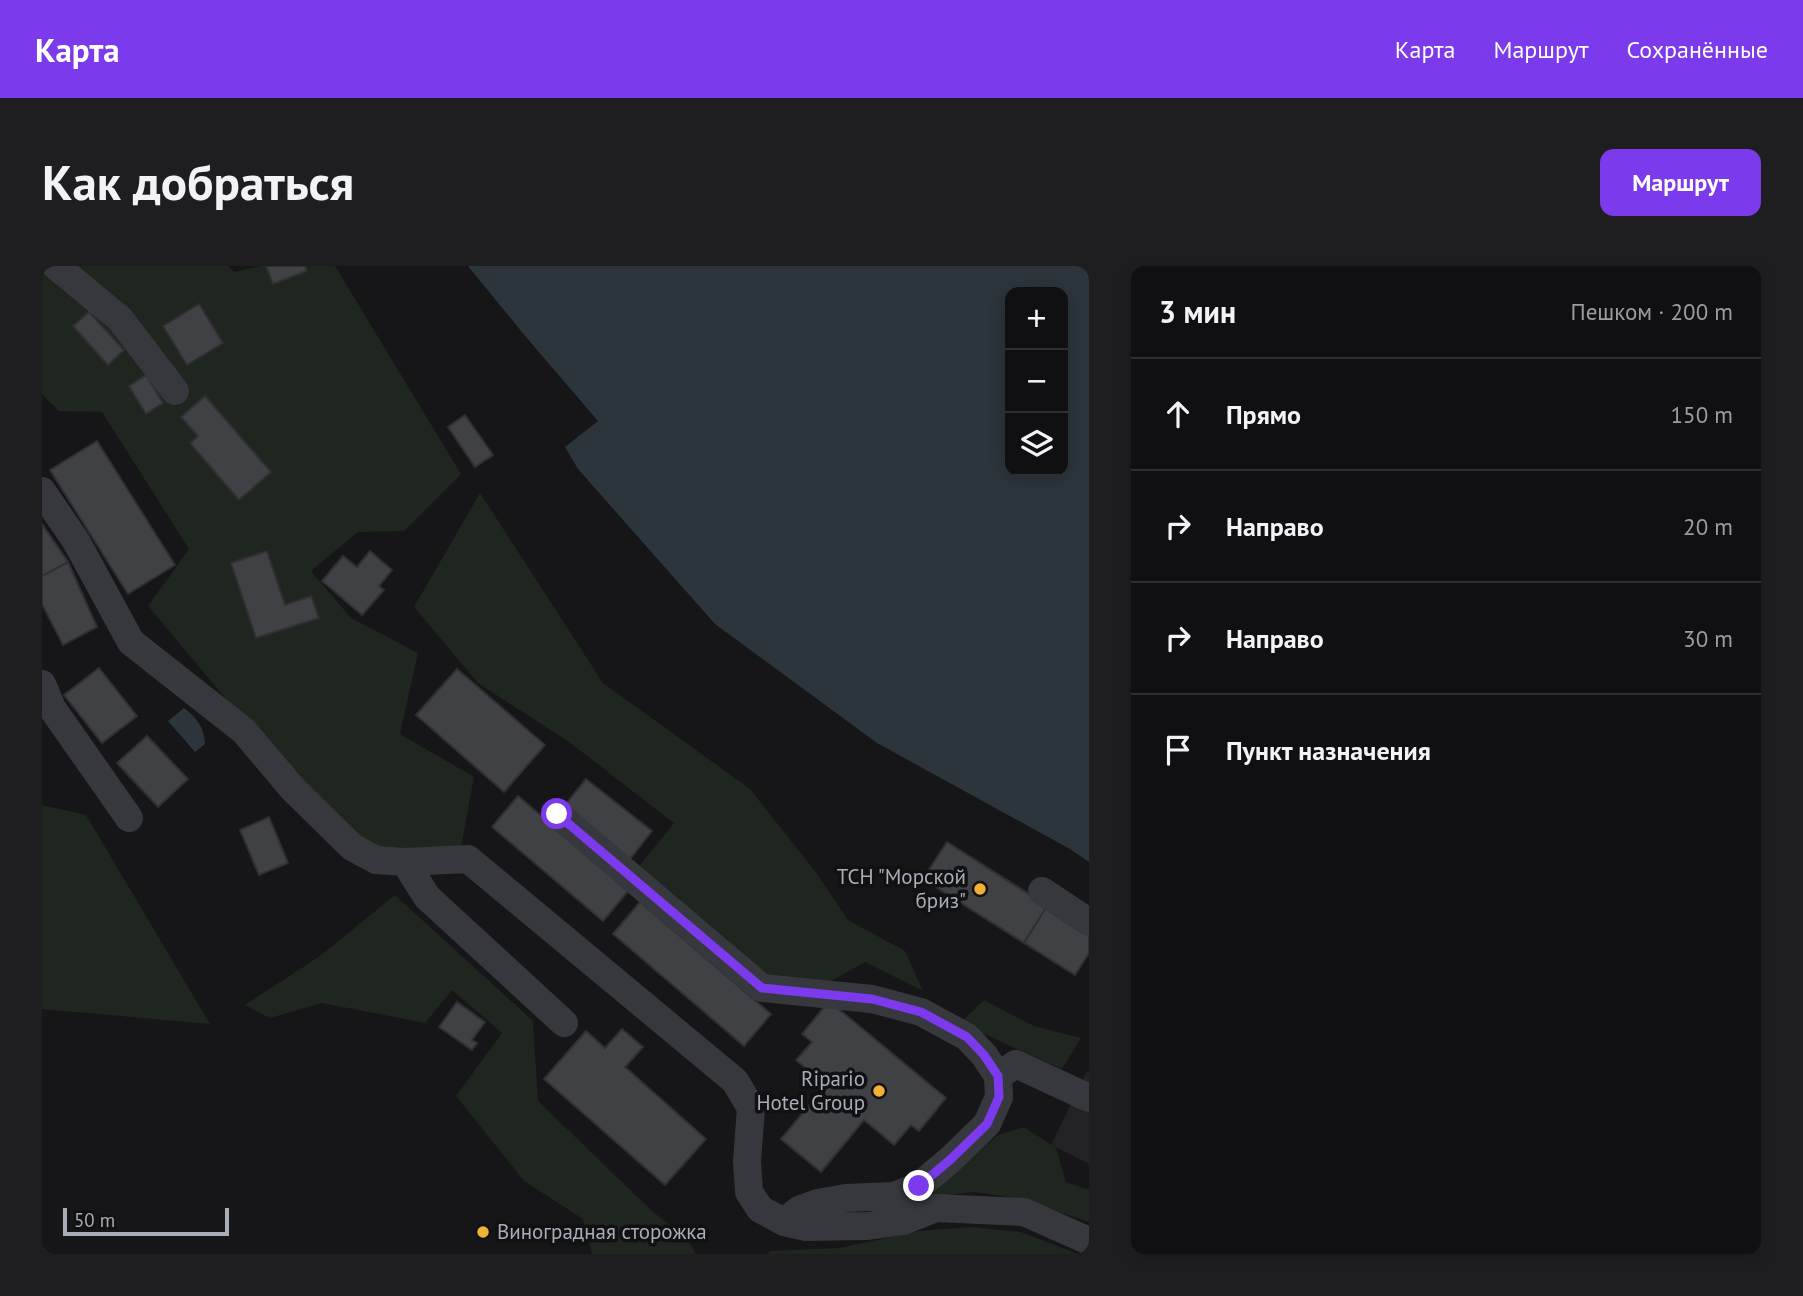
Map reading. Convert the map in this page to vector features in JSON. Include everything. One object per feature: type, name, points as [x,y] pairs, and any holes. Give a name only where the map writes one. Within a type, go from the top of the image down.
[{"type":"street","points":[[56,266],[120,319],[175,391]]},
{"type":"street","points":[[42,491],[76,541],[131,642],[244,731],[292,788],[352,847],[376,860],[405,862],[468,859],[736,1081],[751,1108],[747,1161],[749,1192],[760,1209],[784,1222],[806,1227],[868,1226],[903,1221],[936,1208],[1024,1212],[1089,1241]]},
{"type":"street","points":[[42,684],[51,708],[129,818]]},
{"type":"street","points":[[557,814],[762,988],[872,999],[921,1012],[967,1037],[984,1055],[998,1076],[999,1097],[987,1124],[919,1186],[894,1196],[846,1198],[818,1203],[799,1210],[784,1222]]},
{"type":"street","points":[[405,862],[427,897],[564,1023]]},
{"type":"street","points":[[1042,891],[1089,922]]},
{"type":"street","points":[[998,1076],[1016,1064],[1089,1098]]},
{"type":"shaded area","points":[[42,266],[228,266],[234,272],[261,266],[335,266],[461,474],[404,531],[358,532],[311,571],[351,618],[418,653],[400,734],[474,777],[461,848],[376,849],[335,818],[247,724],[148,606],[189,549],[102,412],[59,411],[42,394]]},
{"type":"shaded area","points":[[468,266],[1089,266],[1089,862],[877,743],[715,624],[578,469],[565,447],[598,421]]},
{"type":"shaded area","points":[[480,493],[603,683],[750,789],[815,871],[848,920],[905,951],[923,991],[865,962],[830,982],[768,976],[636,870],[674,823],[569,742],[478,683],[414,607]]},
{"type":"shaded area","points":[[184,708],[196,719],[203,733],[205,744],[195,752],[168,721]]},
{"type":"shaded area","points":[[42,805],[86,815],[210,1024],[42,1009]]},
{"type":"shaded area","points":[[395,895],[533,1021],[538,1101],[653,1212],[685,1236],[696,1254],[592,1254],[583,1219],[524,1181],[456,1096],[502,1033],[452,990],[425,1023],[322,1003],[270,1018],[245,1005],[320,956]]},
{"type":"shaded area","points":[[984,1000],[1034,1026],[1081,1038],[1062,1069],[960,1023]]},
{"type":"shaded area","points":[[1087,1071],[1089,1072],[1089,1164],[1051,1145]]},
{"type":"shaded area","points":[[1024,1127],[1056,1148],[1066,1182],[1089,1190],[1089,1222],[1017,1198],[974,1192],[919,1198],[998,1135]]},
{"type":"shaded area","points":[[972,1227],[1021,1232],[1078,1254],[767,1254],[770,1251],[839,1248],[919,1231]]},
{"type":"building","points":[[266,266],[305,266],[307,271],[273,284]]},
{"type":"building","points":[[199,304],[223,343],[187,365],[163,326]]},
{"type":"building","points":[[89,312],[124,350],[108,365],[73,326]]},
{"type":"building","points":[[146,375],[163,403],[146,414],[129,386]]},
{"type":"building","points":[[205,396],[271,472],[239,500],[190,443],[198,436],[181,417]]},
{"type":"building","points":[[465,415],[493,455],[475,467],[448,427]]},
{"type":"building","points":[[97,441],[175,565],[128,594],[50,470]]},
{"type":"building","points":[[42,524],[68,562],[42,576]]},
{"type":"building","points":[[267,551],[285,605],[311,596],[319,618],[256,638],[231,563]]},
{"type":"building","points":[[370,551],[392,570],[379,586],[384,590],[362,615],[322,581],[343,556],[357,567]]},
{"type":"building","points":[[68,562],[97,627],[63,645],[42,604],[42,576]]},
{"type":"building","points":[[99,668],[137,716],[102,743],[64,695]]},
{"type":"building","points":[[457,669],[545,745],[504,792],[416,715]]},
{"type":"building","points":[[147,736],[188,779],[158,807],[117,763]]},
{"type":"building","points":[[586,779],[652,831],[630,859],[564,806]]},
{"type":"building","points":[[518,796],[629,890],[603,921],[492,827]]},
{"type":"building","points":[[269,817],[288,863],[259,875],[240,830]]},
{"type":"building","name":"ТСН \"Морской бриз\"","points":[[947,842],[1047,906],[1024,943],[923,879]]},
{"type":"building","name":"ТСН \"Морской бриз\"","points":[[947,842],[1089,932],[1089,953],[1075,975],[923,879]]},
{"type":"building","points":[[640,902],[771,1014],[744,1046],[613,934]]},
{"type":"building","points":[[1047,906],[1089,932],[1089,953],[1075,975],[1024,943]]},
{"type":"building","name":"Ripario Hotel Group","points":[[829,1001],[946,1098],[919,1131],[911,1125],[894,1145],[864,1120],[821,1172],[781,1139],[826,1085],[796,1060],[812,1042],[802,1034]]},
{"type":"building","points":[[457,1002],[485,1022],[472,1040],[477,1043],[472,1050],[439,1027]]},
{"type":"building","points":[[622,1029],[643,1047],[625,1067],[706,1139],[665,1185],[544,1079],[586,1031],[605,1048]]},
{"type":"place","name":"ТСН \"Морской бриз\"","points":[[980,889]]},
{"type":"place","name":"Ripario Hotel Group","points":[[879,1091]]},
{"type":"place","name":"Виноградная сторожка","points":[[483,1232]]},
{"type":"route","points":[[557,814],[762,988],[872,999],[921,1012],[967,1037],[984,1055],[998,1076],[999,1097],[987,1124],[919,1186]]}]
